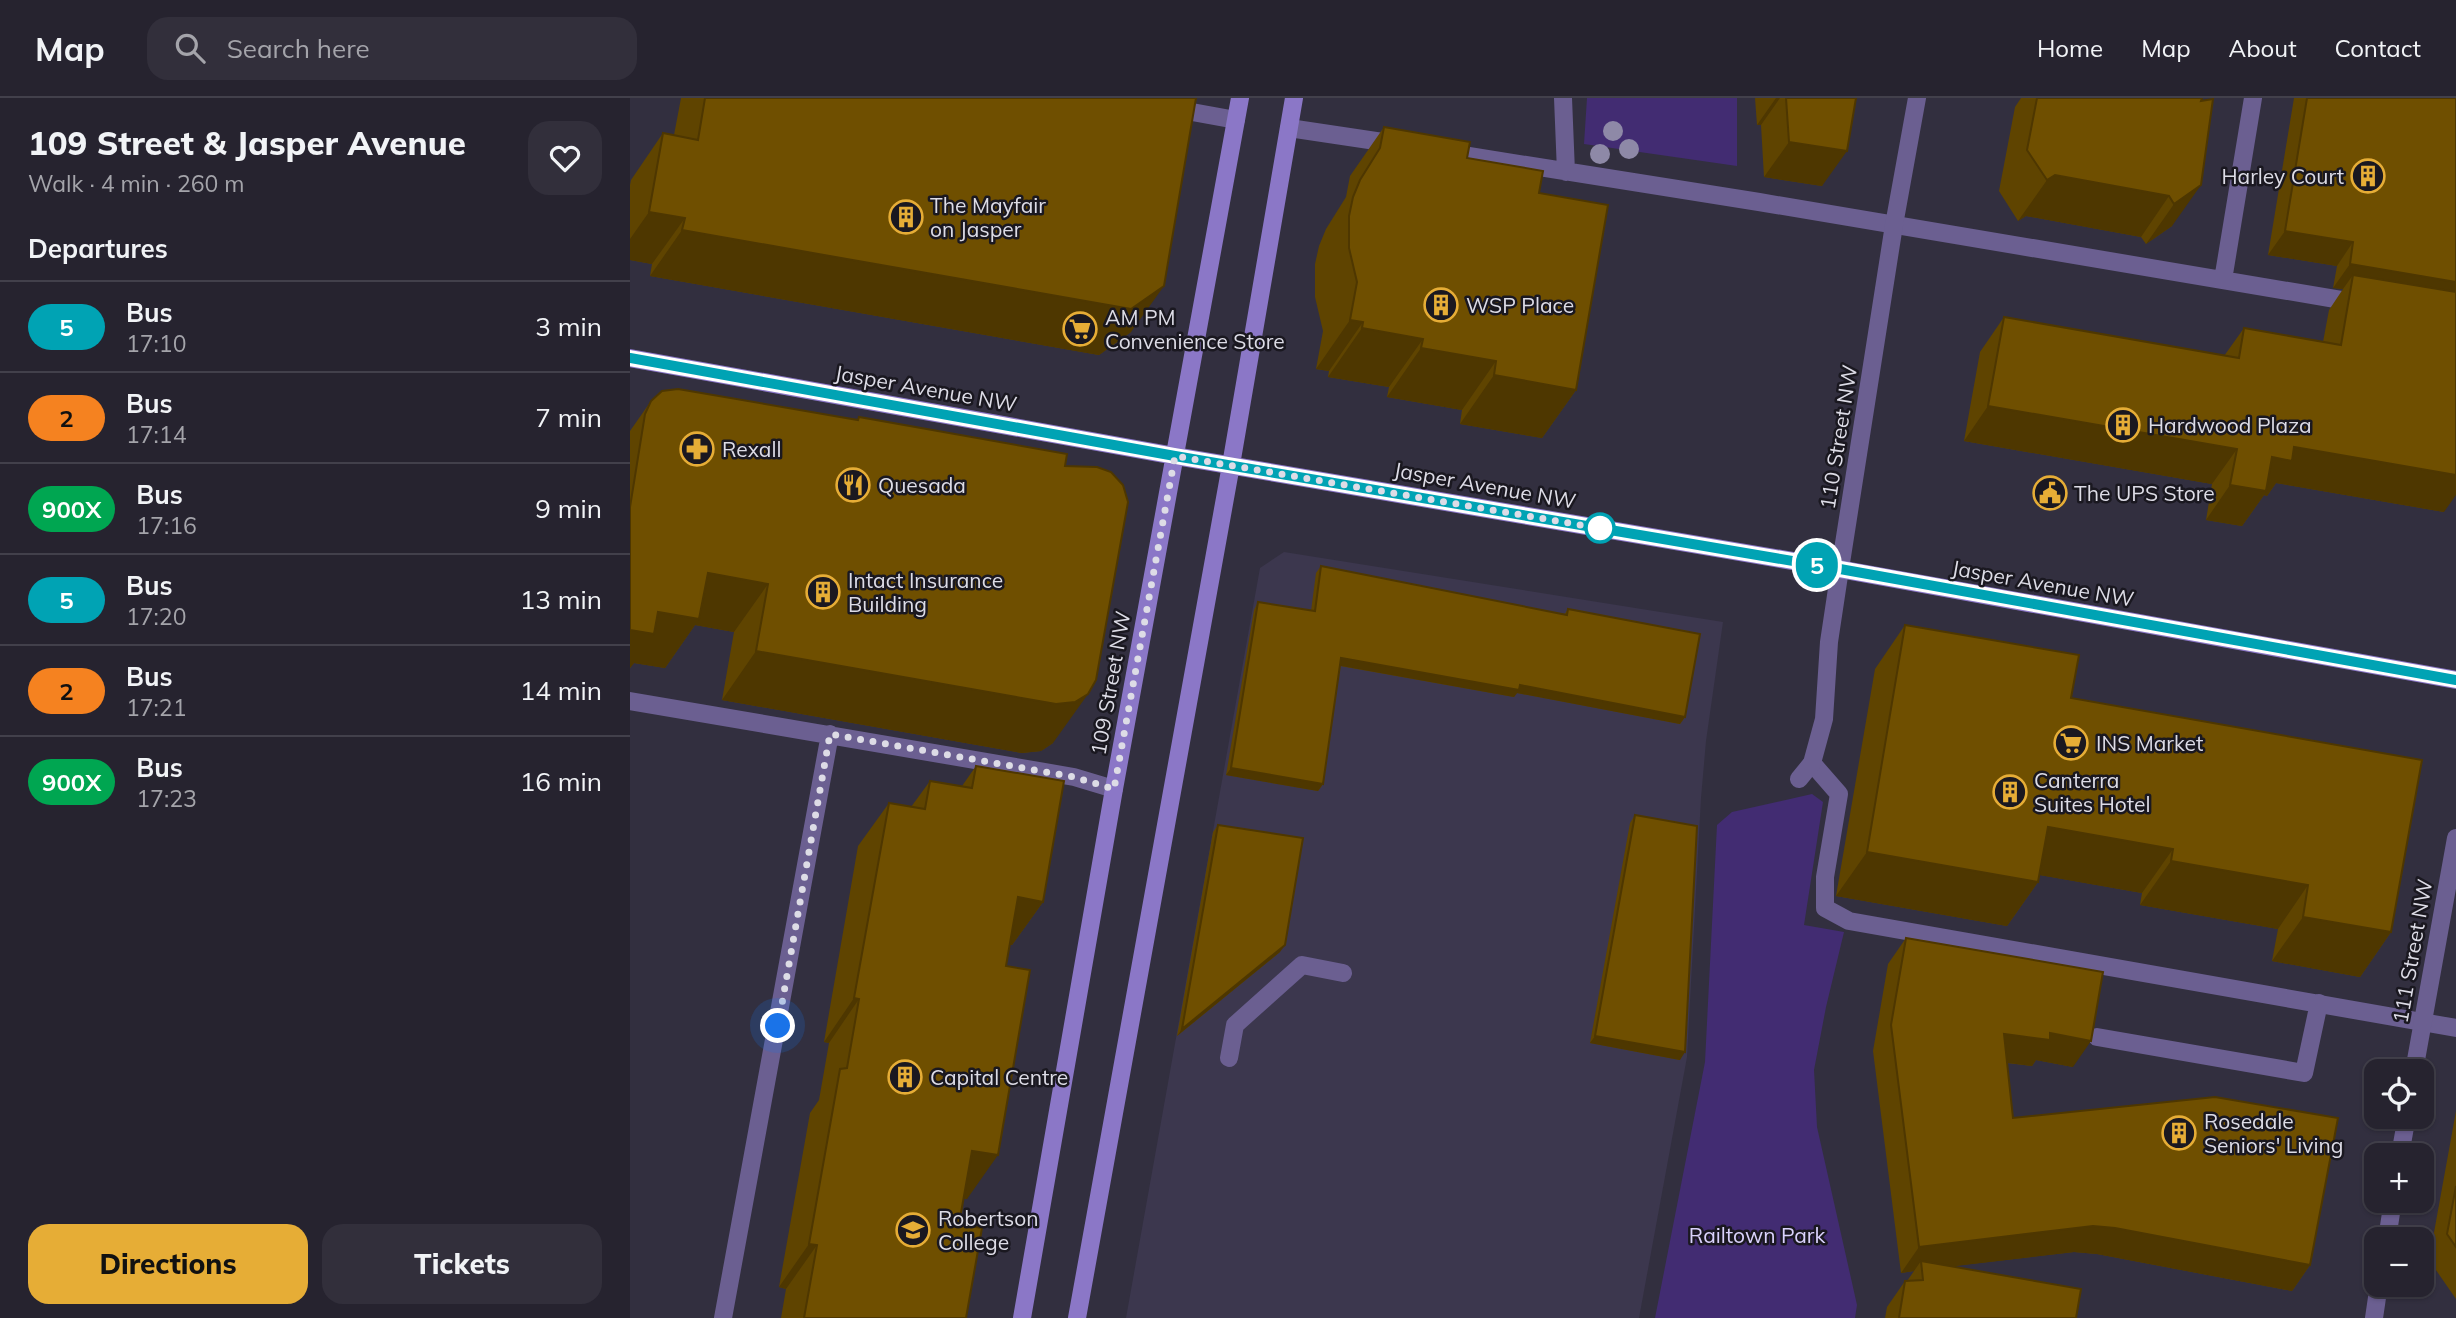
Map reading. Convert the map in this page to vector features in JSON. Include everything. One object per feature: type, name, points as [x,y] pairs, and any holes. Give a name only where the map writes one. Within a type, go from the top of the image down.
[{"type":"main road","name":"109 Street NW","points":[[1022,1318],[1114,789],[1240,98]]},
{"type":"main road","points":[[1077,1318],[1231,465],[1294,98]]},
{"type":"main road","name":"Jasper Avenue NW","points":[[630,358],[1175,456],[1840,569],[2456,680]]},
{"type":"street","points":[[1563,98],[1566,172]]},
{"type":"street","name":"110 Street NW","points":[[1799,779],[1812,763],[1824,719],[1829,642],[1894,225],[1917,98]]},
{"type":"street","points":[[2223,280],[2253,98]]},
{"type":"street","points":[[1150,104],[1236,120]]},
{"type":"street","points":[[1289,128],[1894,225],[2374,306]]},
{"type":"street","points":[[630,701],[1074,777],[1114,789]]},
{"type":"street","points":[[723,1318],[808,868],[830,734]]},
{"type":"street","points":[[1812,763],[1839,794],[1825,877],[1825,908],[1849,921],[2456,1028]]},
{"type":"street","name":"111 Street NW","points":[[2416,1059],[2456,838]]},
{"type":"street","points":[[1229,1058],[1235,1025],[1302,965],[1343,973]]},
{"type":"street","points":[[2097,1037],[2304,1073],[2319,1003]]},
{"type":"street","points":[[2374,1318],[2377,1297]]},
{"type":"shaded area","points":[[1284,552],[1723,622],[1706,741],[1701,798],[1687,1057],[1639,1318],[1126,1318],[1260,568]]},
{"type":"green space","points":[[1587,98],[1737,98],[1737,166],[1584,144]]},
{"type":"green space","name":"Railtown Park","points":[[1812,794],[1823,802],[1804,925],[1844,932],[1814,1070],[1817,1127],[1857,1305],[1855,1318],[1655,1318],[1705,1062],[1717,825],[1732,812]]},
{"type":"building","name":"The Mayfair on Jasper","points":[[705,98],[1196,98],[1164,286],[1131,309],[682,230],[685,218],[649,212],[663,133],[698,140]]},
{"type":"building","points":[[1786,98],[1856,98],[1847,151],[1789,142]]},
{"type":"building","points":[[2037,98],[2213,99],[2201,185],[2174,204],[2169,196],[2055,175],[2047,180],[2027,150]]},
{"type":"building","name":"Harley Court","points":[[2307,98],[2456,98],[2456,282],[2350,264],[2353,242],[2285,231]]},
{"type":"building","name":"WSP Place","points":[[1384,127],[1470,142],[1467,158],[1543,171],[1539,193],[1608,205],[1576,390],[1494,375],[1496,361],[1421,348],[1423,339],[1362,328],[1363,322],[1350,320],[1357,282],[1349,248],[1349,216],[1360,180],[1380,148]]},
{"type":"building","points":[[2353,275],[2456,292],[2456,475],[2294,447],[2292,461],[2272,457],[2266,491],[2230,485],[2237,449],[1988,406],[2004,317],[2239,358],[2244,328],[2341,345]]},
{"type":"building","name":"Intact Insurance Building","points":[[678,389],[858,420],[859,417],[1067,454],[1065,466],[1097,467],[1111,472],[1123,485],[1128,502],[1096,680],[1088,694],[1075,702],[1056,704],[756,651],[768,584],[708,573],[699,619],[658,612],[654,634],[630,630],[630,507],[645,414],[651,401],[662,391]]},
{"type":"building","points":[[1321,566],[1567,615],[1568,609],[1700,634],[1685,717],[1520,685],[1519,690],[1341,658],[1323,784],[1231,768],[1258,602],[1315,611]]},
{"type":"building","points":[[1905,625],[2079,655],[2071,698],[2422,760],[2391,932],[2303,917],[2308,885],[2171,861],[2173,849],[2048,827],[2038,882],[1867,852]]},
{"type":"building","name":"Capital Centre","points":[[976,766],[1064,781],[1043,902],[1018,897],[1006,966],[1030,970],[998,1155],[972,1151],[959,1224],[982,1228],[966,1318],[804,1318],[817,1245],[809,1244],[840,1069],[847,1068],[859,999],[854,998],[889,803],[925,809],[930,781],[972,788]]},
{"type":"building","points":[[1635,815],[1697,826],[1685,1052],[1595,1036]]},
{"type":"building","points":[[1218,825],[1303,838],[1285,945],[1182,1029]]},
{"type":"building","name":"Rosedale Seniors' Living","points":[[1906,938],[2103,972],[2091,1041],[2050,1033],[2050,1040],[2004,1034],[2013,1118],[2215,1097],[2338,1118],[2310,1265],[2093,1226],[1919,1247],[1891,1025]]},
{"type":"building","points":[[2456,1186],[2456,1247],[2447,1234]]},
{"type":"building","points":[[1921,1261],[2081,1289],[2076,1318],[1899,1318],[1905,1281],[1923,1280]]},
{"type":"bus line","name":"5","points":[[630,358],[1175,456],[1840,569],[2456,680]]},
{"type":"place","name":"Harley Court","points":[[2368,176]]},
{"type":"place","name":"The Mayfair on Jasper","points":[[906,217]]},
{"type":"place","name":"WSP Place","points":[[1441,305]]},
{"type":"place","name":"AM PM Convenience Store","points":[[1080,329]]},
{"type":"place","name":"Hardwood Plaza","points":[[2123,425]]},
{"type":"place","name":"Rexall","points":[[697,449]]},
{"type":"place","name":"Quesada","points":[[853,485]]},
{"type":"place","name":"The UPS Store","points":[[2050,493]]},
{"type":"place","name":"Intact Insurance Building","points":[[823,592]]},
{"type":"place","name":"INS Market","points":[[2071,743]]},
{"type":"place","name":"Canterra Suites Hotel","points":[[2010,792]]},
{"type":"place","name":"Capital Centre","points":[[905,1077]]},
{"type":"place","name":"Rosedale Seniors' Living","points":[[2179,1133]]},
{"type":"place","name":"Robertson College","points":[[913,1230]]},
{"type":"route","points":[[778,1026],[830,734],[1074,777],[1114,789],[1175,456],[1610,530],[1600,528]]}]
